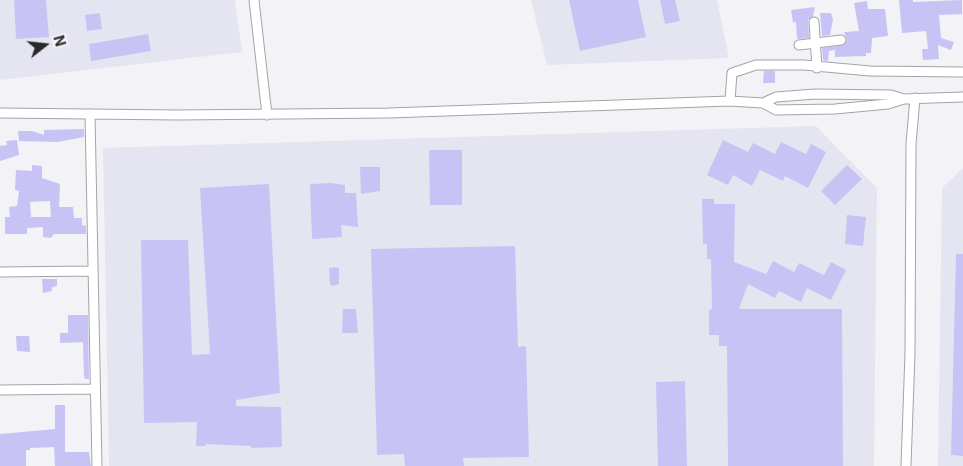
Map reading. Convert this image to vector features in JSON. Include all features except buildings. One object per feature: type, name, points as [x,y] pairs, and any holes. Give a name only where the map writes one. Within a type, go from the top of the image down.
[{"type":"street","points":[[254,0],[267,115]]},
{"type":"street","points":[[814,22],[817,68]]},
{"type":"street","points":[[799,45],[840,40]]},
{"type":"street","points":[[730,101],[732,73],[756,65],[804,65],[817,68],[856,68],[870,71],[963,72]]},
{"type":"street","points":[[763,103],[776,97],[815,94],[891,94],[904,99]]},
{"type":"street","points":[[0,113],[389,114],[730,101],[763,103],[776,110],[835,109],[888,104],[914,98],[963,97]]},
{"type":"street","points":[[906,466],[910,353],[911,144],[914,98]]},
{"type":"street","points":[[90,114],[98,466]]},
{"type":"street","points":[[0,272],[93,272]]},
{"type":"street","points":[[0,390],[95,389]]},
{"type":"shaded area","points":[[0,0],[235,0],[242,52],[0,80]]},
{"type":"shaded area","points":[[531,0],[717,0],[729,58],[547,65]]},
{"type":"shaded area","points":[[816,126],[877,188],[874,466],[109,466],[103,148]]},
{"type":"shaded area","points":[[963,168],[963,466],[938,466],[942,188]]}]
